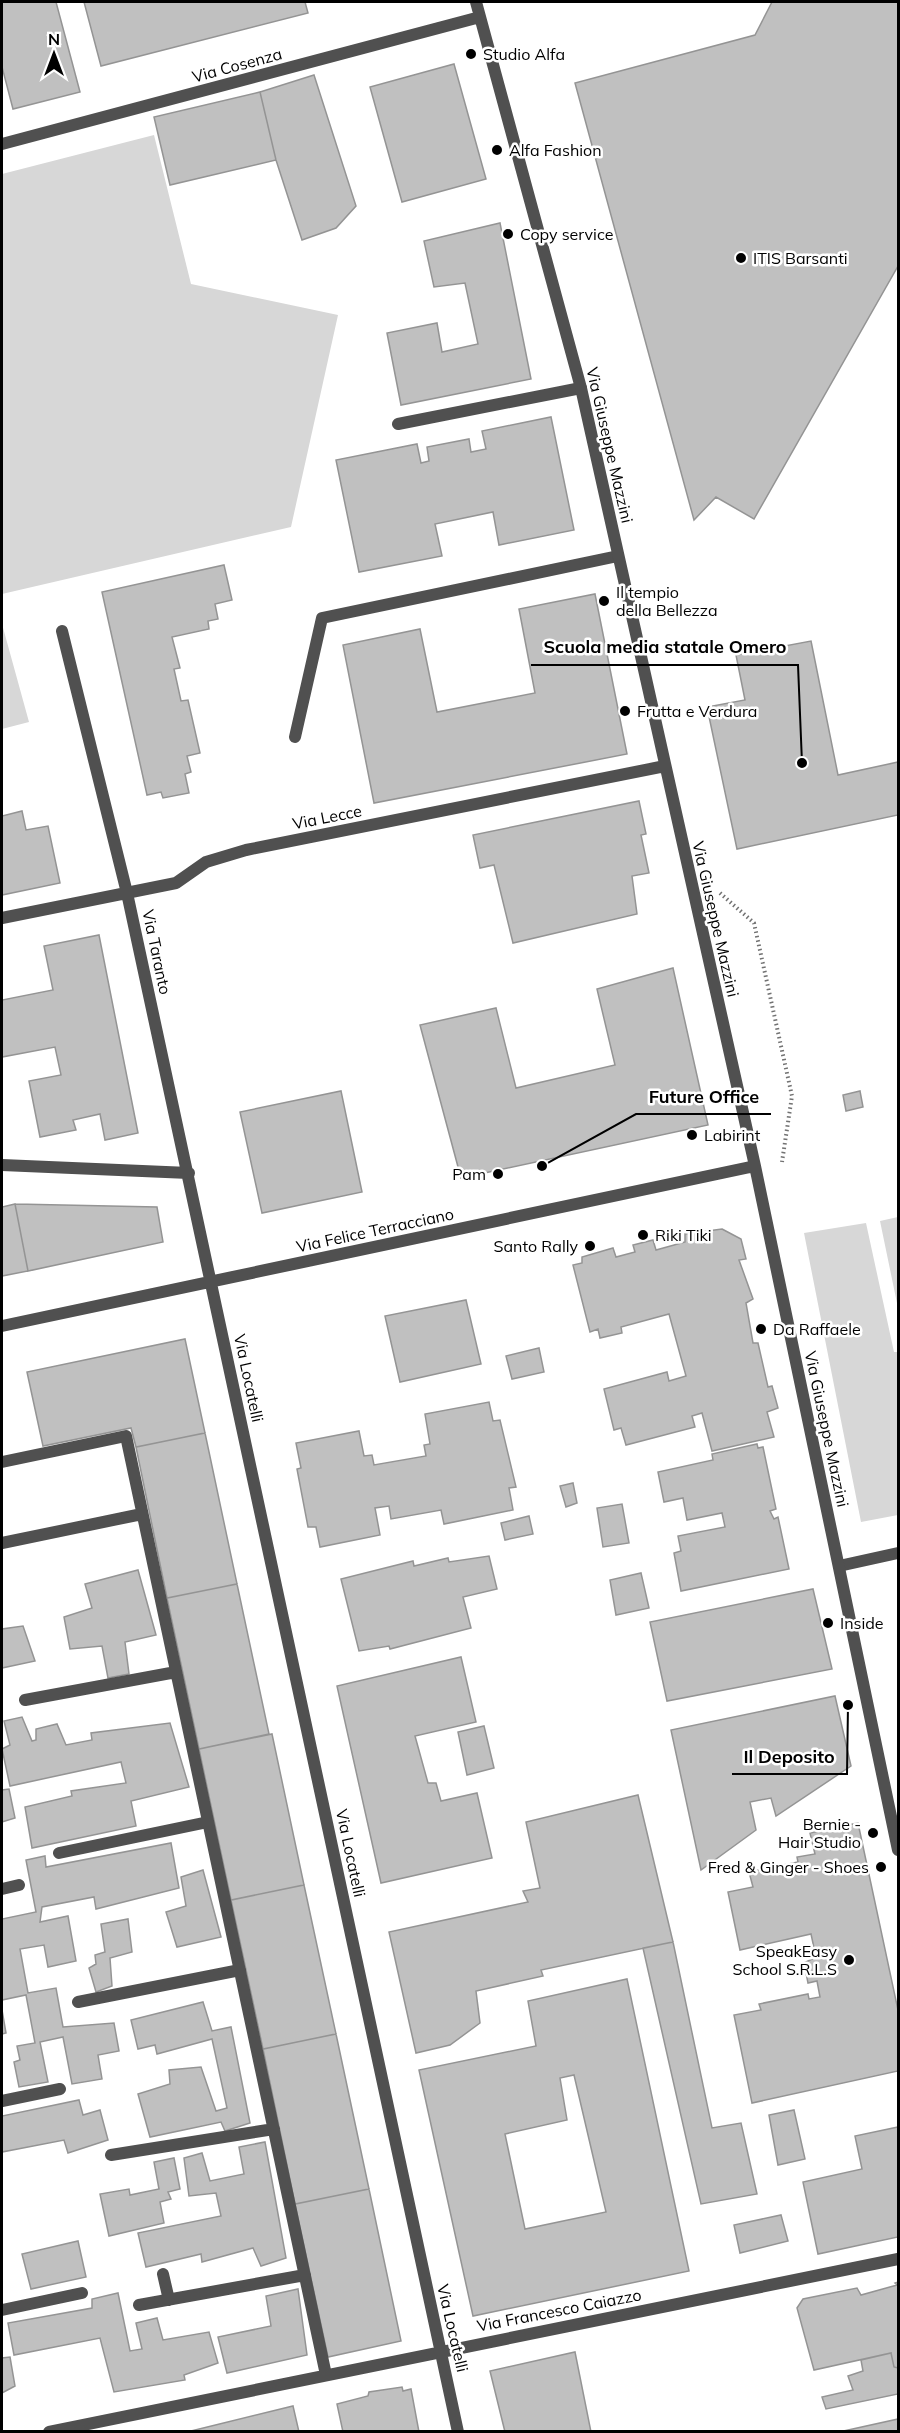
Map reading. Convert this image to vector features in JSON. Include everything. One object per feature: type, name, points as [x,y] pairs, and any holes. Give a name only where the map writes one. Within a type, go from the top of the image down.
[{"type":"street","name":"Via Giuseppe Mazzini","points":[[476,2],[581,388],[755,1166],[898,1850]]},
{"type":"street","name":"Via Cosenza","points":[[2,144],[480,17]]},
{"type":"street","points":[[398,424],[581,388]]},
{"type":"street","points":[[295,736],[322,618],[618,556]]},
{"type":"street","name":"Via Taranto","points":[[62,631],[127,892],[211,1282]]},
{"type":"street","name":"Via Lecce","points":[[2,918],[176,883],[206,862],[246,850],[665,766]]},
{"type":"street","points":[[2,1165],[189,1173]]},
{"type":"street","name":"Via Felice Terracciano","points":[[2,1326],[755,1166]]},
{"type":"street","name":"Via Locatelli","points":[[211,1282],[458,2432]]},
{"type":"street","points":[[2,1462],[126,1436],[326,2375]]},
{"type":"street","points":[[2,1542],[142,1514]]},
{"type":"street","points":[[839,1566],[898,1553]]},
{"type":"street","points":[[25,1700],[176,1672]]},
{"type":"street","points":[[59,1852],[208,1822]]},
{"type":"street","points":[[2,1889],[19,1885]]},
{"type":"street","points":[[78,2002],[240,1970]]},
{"type":"street","points":[[2,2101],[60,2089]]},
{"type":"street","points":[[111,2155],[274,2129]]},
{"type":"street","name":"Via Francesco Caiazzo","points":[[49,2432],[898,2259]]},
{"type":"street","points":[[163,2274],[169,2300]]},
{"type":"street","points":[[140,2305],[305,2276]]},
{"type":"street","points":[[2,2310],[82,2293]]},
{"type":"path","points":[[718,891],[753,923],[792,1096],[782,1161]]},
{"type":"shaded area","points":[[154,135],[191,284],[338,315],[291,527],[2,594],[2,174]]},
{"type":"shaded area","points":[[2,624],[29,722],[2,729]]},
{"type":"shaded area","points":[[898,1217],[898,1308],[880,1221]]},
{"type":"shaded area","points":[[866,1223],[894,1352],[898,1352],[898,1515],[861,1522],[804,1233]]},
{"type":"building","points":[[2,2],[56,2],[80,92],[13,109],[2,67]]},
{"type":"building","points":[[84,2],[305,2],[308,13],[101,66]]},
{"type":"building","name":"ITIS Barsanti","points":[[772,2],[898,2],[898,266],[754,519],[716,497],[694,520],[575,83],[755,35]]},
{"type":"building","points":[[454,64],[486,179],[402,202],[370,87]]},
{"type":"building","points":[[314,75],[356,206],[336,228],[302,240],[276,160],[260,92]]},
{"type":"building","points":[[260,92],[276,160],[170,185],[154,117]]},
{"type":"building","points":[[500,223],[531,379],[401,405],[387,333],[437,323],[442,352],[478,344],[465,283],[434,287],[424,241]]},
{"type":"building","points":[[551,417],[574,530],[499,545],[493,512],[435,524],[442,556],[359,572],[336,460],[417,444],[421,463],[429,461],[427,447],[469,439],[471,452],[486,449],[482,431]]},
{"type":"building","points":[[224,565],[232,600],[215,604],[218,619],[208,621],[209,629],[172,637],[180,668],[174,669],[181,701],[188,700],[200,753],[187,756],[191,772],[185,774],[189,793],[163,798],[161,792],[147,795],[102,592]]},
{"type":"building","points":[[595,594],[627,754],[374,803],[343,645],[420,629],[437,712],[535,693],[519,609]]},
{"type":"building","points":[[811,641],[838,775],[898,762],[898,815],[737,849],[707,707],[745,700],[736,655]]},
{"type":"building","points":[[639,801],[646,834],[641,835],[649,873],[632,876],[637,914],[513,943],[494,865],[480,868],[473,835]]},
{"type":"building","points":[[22,811],[26,830],[48,826],[60,883],[2,895],[2,816]]},
{"type":"building","points":[[99,935],[138,1133],[105,1140],[100,1114],[73,1120],[76,1130],[40,1137],[29,1081],[61,1075],[55,1047],[2,1057],[2,1000],[53,990],[44,946]]},
{"type":"building","points":[[673,968],[708,1125],[461,1178],[420,1025],[496,1008],[516,1088],[615,1065],[597,989]]},
{"type":"building","points":[[341,1091],[362,1192],[262,1213],[240,1112]]},
{"type":"building","points":[[860,1091],[863,1107],[846,1111],[843,1095]]},
{"type":"building","points":[[15,1204],[157,1207],[163,1242],[28,1271]]},
{"type":"building","points":[[15,1204],[28,1271],[2,1276],[2,1207]]},
{"type":"building","points":[[722,1229],[741,1239],[746,1259],[739,1260],[753,1299],[746,1303],[753,1343],[758,1343],[768,1387],[772,1386],[778,1408],[767,1412],[774,1437],[712,1451],[702,1413],[692,1416],[695,1427],[626,1445],[621,1428],[614,1430],[604,1389],[667,1372],[669,1381],[686,1376],[669,1314],[621,1327],[622,1333],[600,1338],[598,1329],[590,1332],[573,1265],[582,1263],[582,1257],[613,1248],[616,1257],[635,1252],[633,1245],[653,1240],[656,1250],[685,1242],[685,1234]]},
{"type":"building","points":[[466,1300],[481,1364],[400,1382],[385,1316]]},
{"type":"building","points":[[185,1339],[205,1433],[136,1447],[131,1428],[43,1446],[27,1372]]},
{"type":"building","points":[[539,1348],[544,1372],[512,1379],[506,1356]]},
{"type":"building","points":[[489,1402],[493,1421],[500,1420],[516,1487],[509,1488],[513,1510],[444,1524],[441,1510],[391,1519],[389,1506],[375,1508],[380,1535],[320,1547],[316,1527],[308,1527],[297,1469],[301,1468],[296,1443],[359,1431],[364,1456],[372,1455],[374,1465],[426,1456],[424,1445],[430,1444],[425,1414]]},
{"type":"building","points":[[205,1433],[237,1584],[167,1598],[136,1447]]},
{"type":"building","points":[[757,1444],[758,1448],[763,1447],[776,1509],[770,1511],[774,1519],[778,1517],[789,1569],[681,1591],[674,1553],[681,1551],[678,1536],[725,1527],[722,1513],[687,1520],[683,1498],[664,1502],[658,1472],[713,1460],[712,1454]]},
{"type":"building","points":[[573,1483],[577,1503],[566,1507],[560,1486]]},
{"type":"building","points":[[622,1504],[629,1543],[603,1547],[597,1508]]},
{"type":"building","points":[[529,1516],[533,1534],[505,1540],[501,1523]]},
{"type":"building","points":[[489,1556],[497,1589],[463,1597],[471,1628],[390,1649],[389,1646],[359,1651],[341,1579],[413,1561],[414,1566],[448,1558],[449,1562]]},
{"type":"building","points":[[138,1570],[156,1635],[125,1642],[129,1674],[108,1678],[102,1646],[70,1649],[64,1617],[92,1608],[85,1584]]},
{"type":"building","points":[[641,1573],[649,1608],[616,1615],[610,1580]]},
{"type":"building","points":[[237,1584],[269,1734],[199,1749],[167,1598]]},
{"type":"building","points":[[813,1589],[832,1669],[667,1701],[650,1622]]},
{"type":"building","points":[[23,1626],[35,1661],[2,1668],[2,1629]]},
{"type":"building","points":[[461,1657],[476,1722],[415,1736],[428,1783],[436,1783],[441,1801],[477,1793],[492,1858],[381,1883],[337,1686]]},
{"type":"building","points":[[835,1696],[851,1766],[776,1816],[771,1798],[750,1802],[756,1830],[701,1870],[671,1730]]},
{"type":"building","points":[[22,1717],[32,1741],[36,1740],[36,1729],[57,1724],[66,1745],[92,1740],[91,1733],[170,1723],[189,1787],[131,1801],[136,1826],[32,1848],[25,1807],[72,1796],[71,1791],[126,1783],[121,1762],[10,1786],[2,1749],[10,1745],[4,1721]]},
{"type":"building","points":[[484,1726],[494,1768],[467,1775],[458,1732]]},
{"type":"building","points":[[272,1734],[304,1885],[231,1900],[199,1749]]},
{"type":"building","points":[[9,1789],[15,1818],[2,1822],[2,1790]]},
{"type":"building","points":[[638,1795],[673,1942],[541,1970],[543,1976],[476,1991],[480,2023],[450,2045],[416,2053],[389,1932],[528,1902],[523,1891],[540,1888],[526,1822]]},
{"type":"building","name":"SpeakEasy School S.R.L.S","points":[[858,1823],[898,2010],[898,2071],[752,2103],[734,2015],[761,2010],[759,2004],[808,1994],[809,1999],[820,1997],[817,1981],[808,1983],[804,1963],[816,1957],[811,1934],[740,1950],[728,1892],[753,1887],[749,1872],[798,1862],[797,1857],[815,1854],[810,1833]]},
{"type":"building","points":[[171,1843],[179,1888],[96,1909],[94,1897],[42,1907],[40,1922],[68,1916],[76,1961],[48,1967],[44,1945],[20,1949],[28,1993],[56,1988],[63,2027],[114,2023],[119,2051],[98,2055],[102,2079],[72,2084],[63,2037],[40,2042],[48,2082],[19,2087],[14,2062],[20,2060],[17,2046],[35,2043],[26,1995],[2,2000],[2,1919],[36,1912],[26,1860],[45,1856],[46,1867]]},
{"type":"building","points":[[203,1870],[221,1937],[177,1947],[166,1912],[186,1906],[181,1877]]},
{"type":"building","points":[[304,1885],[336,2034],[263,2049],[231,1900]]},
{"type":"building","points":[[128,1919],[132,1952],[110,1958],[112,1986],[96,1992],[89,1968],[96,1964],[95,1955],[105,1952],[101,1924]]},
{"type":"building","points":[[673,1942],[712,2128],[741,2123],[757,2194],[701,2204],[643,1948]]},
{"type":"building","points":[[627,1979],[689,2271],[473,2316],[419,2070],[536,2046],[528,2001]],"holes":[[[574,2075],[606,2212],[525,2229],[505,2134],[567,2120],[560,2078]]]},
{"type":"building","points":[[203,2002],[212,2031],[231,2027],[250,2123],[225,2131],[221,2122],[150,2137],[138,2094],[170,2084],[169,2070],[201,2067],[216,2111],[227,2108],[212,2039],[157,2054],[155,2045],[138,2049],[131,2020]]},
{"type":"building","points":[[2,2010],[6,2033],[2,2034]]},
{"type":"building","points":[[336,2034],[369,2189],[295,2204],[263,2049]]},
{"type":"building","points":[[79,2100],[83,2115],[100,2110],[108,2140],[68,2153],[64,2140],[2,2152],[2,2116]]},
{"type":"building","points":[[794,2110],[805,2159],[778,2165],[769,2115]]},
{"type":"building","points":[[898,2127],[898,2237],[818,2254],[803,2182],[862,2169],[855,2136]]},
{"type":"building","points":[[265,2142],[286,2258],[261,2266],[253,2248],[202,2262],[201,2254],[146,2267],[138,2233],[221,2216],[216,2193],[189,2196],[184,2158],[202,2153],[210,2181],[244,2174],[239,2147]]},
{"type":"building","points":[[174,2158],[180,2189],[168,2192],[171,2199],[160,2202],[164,2223],[109,2236],[100,2194],[129,2189],[130,2195],[159,2189],[154,2162]]},
{"type":"building","points":[[369,2189],[401,2341],[328,2357],[295,2204]]},
{"type":"building","points":[[781,2215],[788,2241],[740,2253],[734,2225]]},
{"type":"building","points":[[78,2241],[86,2277],[31,2289],[22,2254]]},
{"type":"building","points":[[898,2282],[898,2368],[894,2367],[891,2353],[814,2370],[797,2308],[803,2299],[857,2288],[861,2295],[897,2285],[895,2283]]},
{"type":"building","points":[[298,2289],[307,2355],[227,2373],[218,2337],[271,2326],[266,2296]]},
{"type":"building","points":[[118,2293],[130,2351],[142,2349],[136,2323],[157,2318],[163,2340],[209,2332],[218,2363],[184,2375],[185,2380],[114,2392],[100,2338],[14,2355],[8,2323],[92,2308],[92,2299]]},
{"type":"building","points":[[575,2352],[591,2432],[505,2432],[490,2371]]},
{"type":"building","points":[[891,2353],[894,2367],[898,2368],[898,2394],[826,2409],[822,2397],[853,2390],[848,2376],[863,2371],[861,2360]]},
{"type":"building","points":[[10,2357],[15,2386],[2,2393],[2,2358]]},
{"type":"building","points":[[402,2387],[403,2391],[411,2389],[419,2432],[343,2432],[337,2404],[368,2396],[369,2392]]},
{"type":"building","points":[[293,2406],[299,2432],[187,2432]]},
{"type":"building","points":[[898,2419],[898,2432],[839,2432]]},
{"type":"place","name":"Studio Alfa","points":[[471,54]]},
{"type":"place","name":"Alfa Fashion","points":[[497,150]]},
{"type":"place","name":"Copy service","points":[[508,234]]},
{"type":"place","name":"ITIS Barsanti","points":[[741,258]]},
{"type":"place","name":"Il tempio della Bellezza","points":[[604,601]]},
{"type":"place","name":"Frutta e Verdura","points":[[625,711]]},
{"type":"place","name":"Scuola media statale Omero","points":[[802,763]]},
{"type":"place","name":"Labirint","points":[[692,1135]]},
{"type":"place","name":"Future Office","points":[[542,1166]]},
{"type":"place","name":"Pam","points":[[498,1174]]},
{"type":"place","name":"Riki Tiki","points":[[643,1235]]},
{"type":"place","name":"Santo Rally","points":[[590,1246]]},
{"type":"place","name":"Da Raffaele","points":[[761,1329]]},
{"type":"place","name":"Inside","points":[[828,1623]]},
{"type":"place","name":"Il Deposito","points":[[848,1705]]},
{"type":"place","name":"Bernie - Hair Studio","points":[[873,1833]]},
{"type":"place","name":"Fred & Ginger - Shoes","points":[[881,1867]]},
{"type":"place","name":"SpeakEasy School S.R.L.S","points":[[849,1960]]}]
